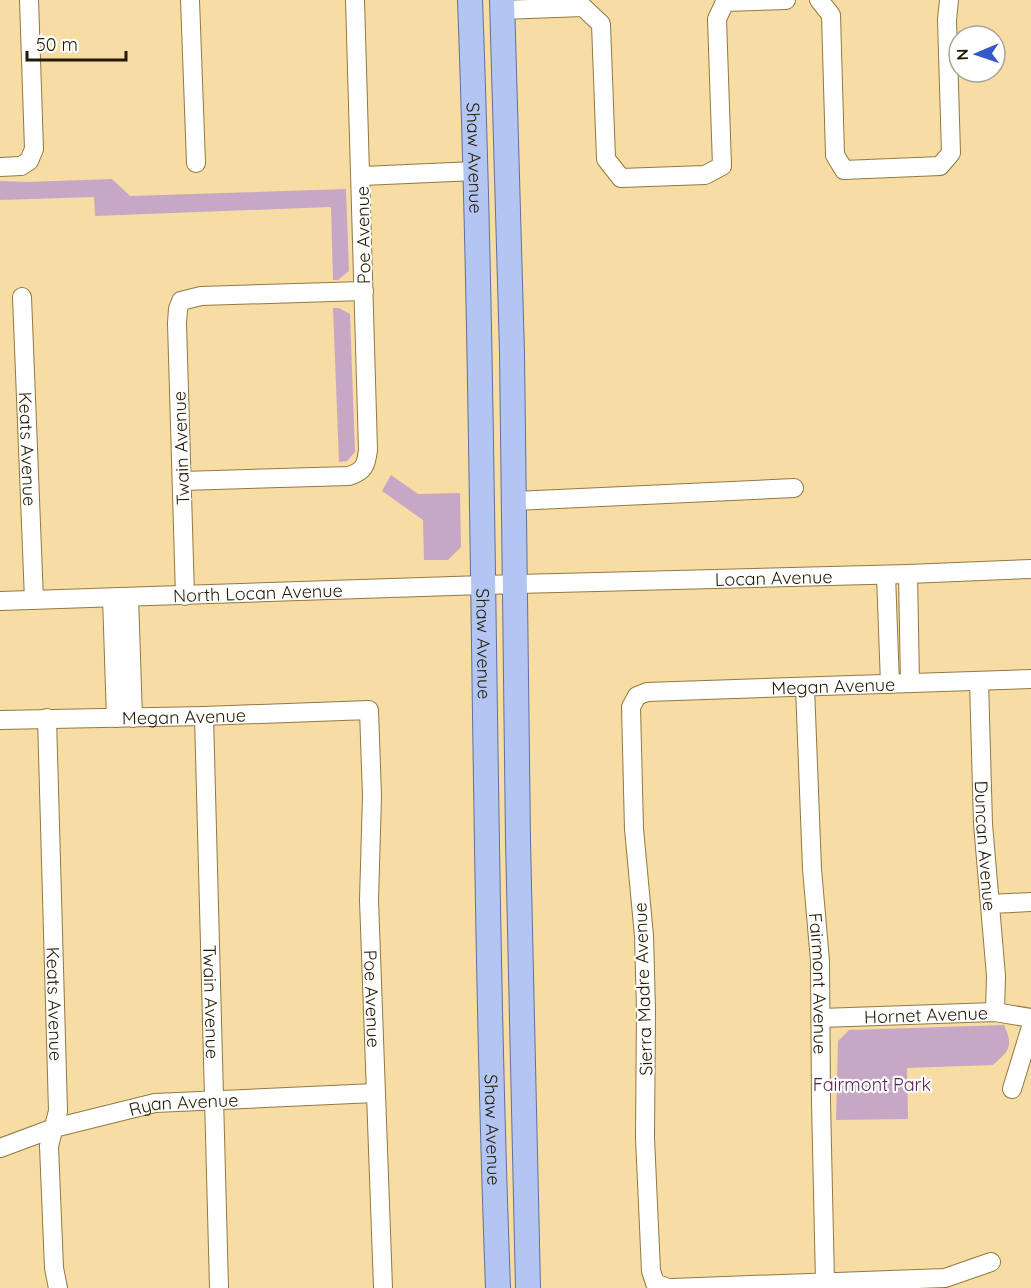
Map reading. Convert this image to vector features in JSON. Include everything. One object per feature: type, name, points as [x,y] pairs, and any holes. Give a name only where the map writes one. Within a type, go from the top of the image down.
[{"type":"main road","name":"Shaw Avenue","points":[[470,0],[476,171],[493,1132],[498,1288]]},
{"type":"main road","name":"Shaw Avenue","points":[[502,5],[515,501],[521,992],[528,1288]]},
{"type":"main road","points":[[476,171],[489,178],[492,186],[498,296],[501,316],[512,353]]},
{"type":"street","points":[[0,167],[21,166],[29,161],[34,149],[29,0]]},
{"type":"street","points":[[190,0],[196,162]]},
{"type":"street","name":"Poe Avenue","points":[[182,481],[349,476],[364,469],[368,450],[356,0]]},
{"type":"street","points":[[502,5],[583,7],[601,24],[606,159],[621,178],[705,175],[722,166],[717,19],[725,2],[786,0]]},
{"type":"street","points":[[819,0],[831,15],[835,155],[844,170],[940,166],[951,153],[947,20],[949,0]]},
{"type":"street","points":[[362,176],[476,171]]},
{"type":"street","name":"Twain Avenue","points":[[185,596],[177,322],[181,301],[201,296],[364,291]]},
{"type":"street","name":"Keats Avenue","points":[[22,297],[34,600]]},
{"type":"street","points":[[515,501],[794,488]]},
{"type":"street","name":"Locan Avenue","points":[[515,584],[908,574],[1031,568]]},
{"type":"street","points":[[886,574],[890,684]]},
{"type":"street","points":[[908,574],[910,683]]},
{"type":"street","name":"North Locan Avenue","points":[[0,601],[515,584]]},
{"type":"street","points":[[120,598],[125,718]]},
{"type":"street","points":[[887,620],[909,619]]},
{"type":"street","name":"Megan Avenue","points":[[637,696],[646,692],[1031,679]]},
{"type":"street","name":"Duncan Avenue","points":[[979,681],[983,824],[996,976],[995,1012]]},
{"type":"street","name":"Fairmont Avenue","points":[[805,687],[813,868],[820,961],[825,1282]]},
{"type":"street","name":"Sierra Madre Avenue","points":[[637,696],[632,707],[634,829],[644,936],[645,1138],[651,1271],[665,1286]]},
{"type":"street","name":"Poe Avenue","points":[[369,710],[372,796],[369,900],[383,1288]]},
{"type":"street","name":"Megan Avenue","points":[[0,720],[369,710]]},
{"type":"street","name":"Twain Avenue","points":[[204,716],[219,1288]]},
{"type":"street","name":"Keats Avenue","points":[[47,718],[58,1111],[49,1146],[54,1268],[58,1288]]},
{"type":"street","points":[[990,904],[1031,902]]},
{"type":"street","name":"Hornet Avenue","points":[[821,1018],[995,1012],[1031,1018]]},
{"type":"street","points":[[1012,1089],[1031,1027]]},
{"type":"street","name":"Ryan Avenue","points":[[0,1148],[54,1128],[155,1103],[375,1093]]},
{"type":"street","points":[[665,1286],[945,1278],[991,1262]]},
{"type":"green space","points":[[112,179],[130,196],[346,189],[349,271],[338,280],[333,280],[331,207],[95,216],[94,197],[0,200],[0,181]]},
{"type":"green space","points":[[333,308],[339,308],[350,314],[355,452],[347,461],[339,462]]},
{"type":"green space","points":[[391,475],[418,494],[460,493],[461,547],[448,560],[424,560],[423,520],[382,491]]},
{"type":"green space","name":"Fairmont Park","points":[[1004,1025],[1009,1038],[1008,1048],[993,1065],[907,1068],[908,1119],[836,1120],[838,1041],[849,1030]]}]
